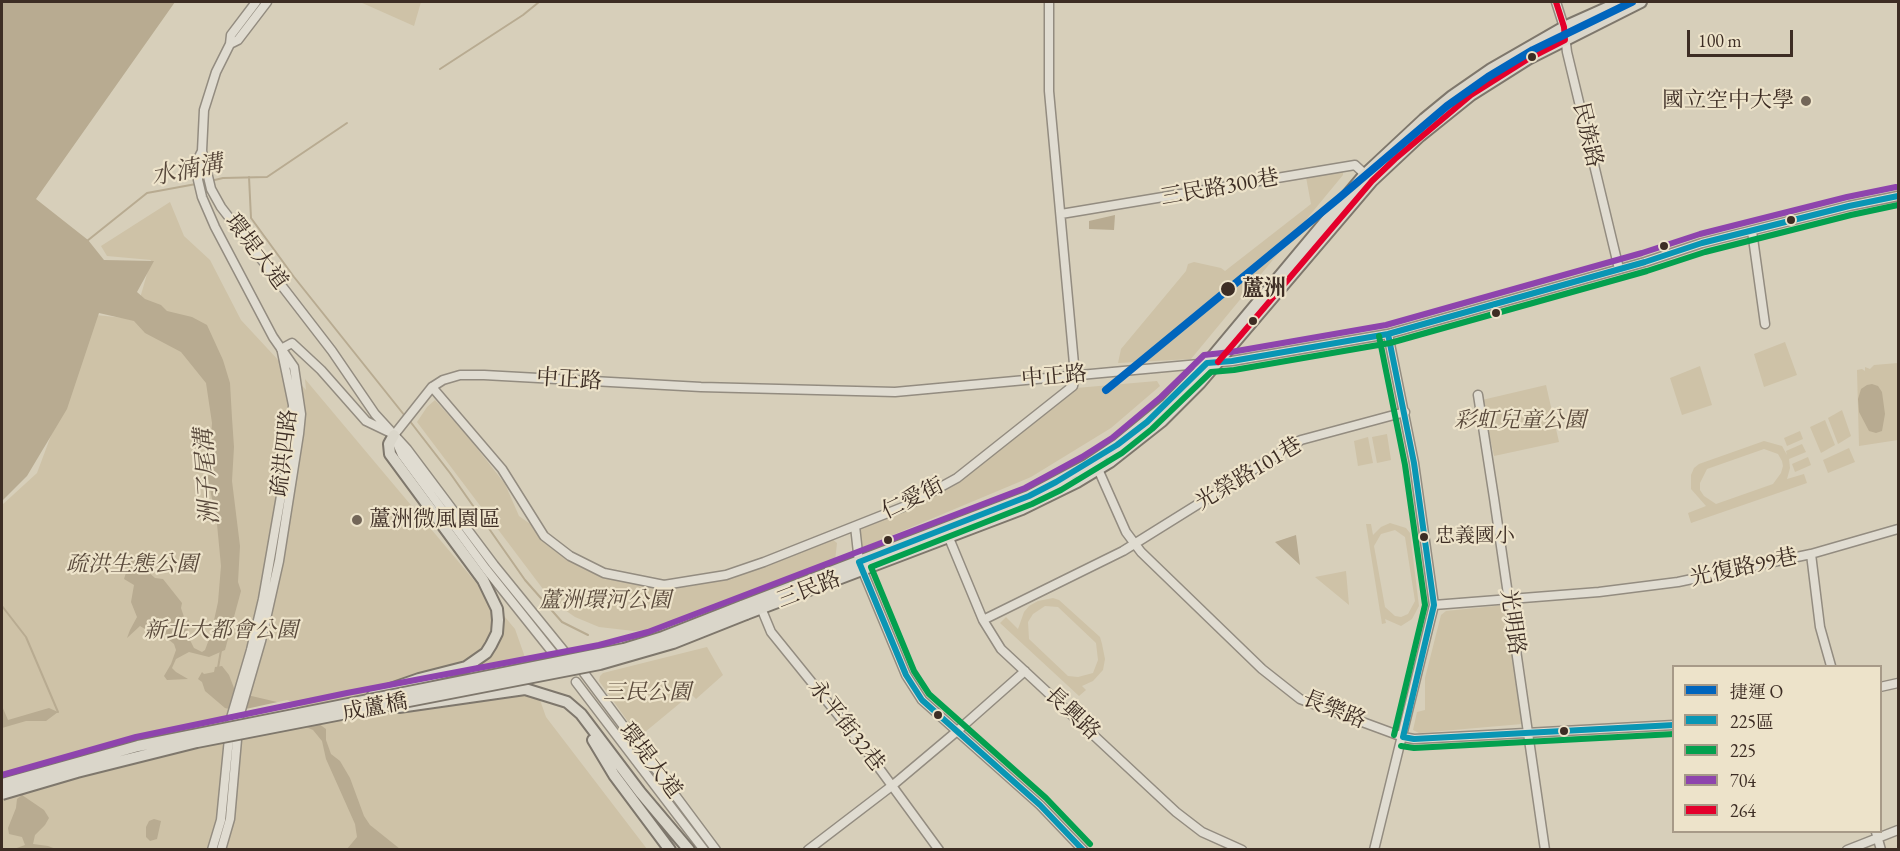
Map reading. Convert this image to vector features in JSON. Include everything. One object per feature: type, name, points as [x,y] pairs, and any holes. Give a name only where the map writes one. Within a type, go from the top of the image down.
[{"type":"main road","name":"三民路","points":[[861,566],[1029,496],[1067,477],[1117,445],[1147,422],[1212,363],[1368,178],[1424,119],[1491,69],[1564,27],[1620,2]]},
{"type":"main road","name":"三民路","points":[[1368,178],[1471,94],[1528,59],[1641,2]]},
{"type":"main road","name":"三民路","points":[[744,610],[861,566],[949,538],[1038,502],[1098,470],[1162,421],[1200,384],[1212,363]]},
{"type":"main road","points":[[349,702],[419,679],[466,667],[486,653],[497,633],[497,609],[483,580],[390,454],[389,444],[394,435]]},
{"type":"main road","name":"成蘆橋","points":[[2,784],[138,746],[349,702],[624,649],[744,610]]},
{"type":"main road","name":"成蘆橋","points":[[2,794],[76,772],[197,742],[600,664],[673,643],[744,610]]},
{"type":"main road","points":[[333,716],[525,689],[567,702],[581,714],[640,792],[689,849]]},
{"type":"main road","points":[[581,714],[597,748],[670,849]]},
{"type":"street","name":"環堤大道","points":[[256,2],[231,35],[230,44],[216,72],[206,101],[201,130],[203,155],[211,189],[262,261],[332,351],[375,414],[568,656]]},
{"type":"street","name":"環堤大道","points":[[230,44],[238,40],[267,2]]},
{"type":"street","points":[[1049,2],[1048,91],[1075,375]]},
{"type":"street","name":"民族路","points":[[1556,2],[1564,27],[1565,40],[1619,269]]},
{"type":"street","name":"疏洪四路","points":[[203,155],[198,159],[198,180],[202,197],[214,227],[273,338],[294,367],[298,384],[300,414],[299,434],[279,561],[261,642],[242,691],[235,717]]},
{"type":"street","name":"三民路300巷","points":[[1061,214],[1355,165],[1368,178]]},
{"type":"street","name":"中正路","points":[[394,435],[432,387],[460,375],[666,386],[895,392],[1212,363],[1389,333],[1619,269],[1702,243],[1849,206],[1899,196]]},
{"type":"street","points":[[1752,231],[1765,324]]},
{"type":"street","points":[[1374,849],[1434,605],[1405,412],[1389,333]]},
{"type":"street","points":[[281,349],[292,343],[321,370],[366,421],[394,435]]},
{"type":"street","name":"仁愛街","points":[[432,387],[502,469],[544,536],[570,556],[604,573],[664,585],[726,575],[908,505],[957,478],[1073,386],[1075,375]]},
{"type":"street","name":"光明路","points":[[1478,395],[1545,849]]},
{"type":"street","name":"光榮路101巷","points":[[983,620],[1135,544],[1301,440],[1405,412]]},
{"type":"street","name":"環堤大道","points":[[394,435],[402,455],[486,568],[557,658]]},
{"type":"street","name":"長樂路","points":[[1098,470],[1126,532],[1135,544],[1262,669],[1300,699],[1414,739],[1672,725]]},
{"type":"street","points":[[855,526],[861,566],[906,675],[922,700],[1040,805],[1083,849]]},
{"type":"street","name":"光復路99巷","points":[[1434,605],[1599,592],[1678,582],[1810,554],[1899,529]]},
{"type":"street","name":"長興路","points":[[949,538],[983,620],[1001,649],[1176,812],[1202,832],[1242,849]]},
{"type":"street","points":[[1810,554],[1820,627],[1831,665]]},
{"type":"street","name":"永平街32巷","points":[[759,603],[771,632],[892,785],[939,849]]},
{"type":"street","points":[[808,849],[892,785],[1025,671]]},
{"type":"street","name":"環堤大道","points":[[584,673],[716,849]]},
{"type":"street","name":"環堤大道","points":[[576,682],[704,849]]},
{"type":"street","points":[[1882,687],[1899,683]]},
{"type":"street","points":[[212,849],[221,820],[235,717]]},
{"type":"street","points":[[220,849],[230,819],[235,717]]},
{"type":"street","points":[[1847,849],[1877,834],[1899,830]]},
{"type":"street","points":[[1877,834],[1881,849]]},
{"type":"green space","points":[[360,2],[421,2],[414,26]]},
{"type":"green space","points":[[1343,171],[1343,175],[1191,359],[1118,363],[1121,349],[1186,271],[1188,264],[1194,262],[1225,271],[1311,204],[1306,177]]},
{"type":"green space","name":"新北大都會公園","points":[[170,202],[184,236],[210,260],[241,320],[306,390],[305,379],[515,629],[546,717],[647,849],[2,850],[2,505],[37,473],[96,315],[134,319],[151,260],[107,256],[101,246]]},
{"type":"green space","points":[[1785,342],[1797,375],[1764,387],[1754,354]]},
{"type":"green space","points":[[1898,363],[1898,440],[1859,446],[1857,370],[1865,371],[1865,367],[1870,369],[1874,365]]},
{"type":"green space","points":[[1700,366],[1712,405],[1682,415],[1670,378]]},
{"type":"green space","points":[[1157,381],[1160,386],[1111,428],[1031,477],[857,550],[855,526],[957,481],[1076,388]]},
{"type":"green space","name":"彩虹兒童公園","points":[[1546,385],[1559,442],[1494,456],[1482,400]]},
{"type":"green space","name":"蘆洲環河公園","points":[[435,400],[505,484],[519,516],[533,526],[546,544],[563,557],[602,574],[645,586],[687,587],[726,578],[832,539],[837,543],[835,561],[828,566],[647,630],[634,631],[599,627],[575,617],[552,601],[417,422]]},
{"type":"green space","points":[[1842,410],[1851,436],[1838,444],[1828,418]]},
{"type":"green space","points":[[1825,420],[1835,445],[1821,453],[1810,427]]},
{"type":"green space","points":[[1800,431],[1803,439],[1787,446],[1784,438]]},
{"type":"green space","points":[[1387,434],[1391,460],[1377,463],[1372,437]]},
{"type":"green space","points":[[1368,437],[1373,463],[1358,466],[1354,441]]},
{"type":"green space","points":[[1764,441],[1782,446],[1787,455],[1786,451],[1802,444],[1806,452],[1789,459],[1790,468],[1787,479],[1804,474],[1807,483],[1691,523],[1688,513],[1706,506],[1691,489],[1691,475],[1699,464]],"holes":[[[1764,449],[1778,454],[1783,466],[1773,484],[1716,504],[1704,496],[1700,490],[1700,483],[1707,469]]]},
{"type":"green space","points":[[1849,448],[1855,462],[1828,473],[1823,460]]},
{"type":"green space","points":[[1808,457],[1811,465],[1795,472],[1792,464]]},
{"type":"green space","points":[[1390,523],[1406,528],[1410,533],[1419,606],[1412,619],[1401,626],[1385,619],[1386,623],[1382,624],[1366,524],[1371,524],[1373,535],[1381,527]],"holes":[[[1395,530],[1405,537],[1415,601],[1408,614],[1401,617],[1395,616],[1385,607],[1374,546],[1381,534]]]},
{"type":"green space","points":[[1346,571],[1349,605],[1315,577]]},
{"type":"green space","points":[[1053,598],[1059,600],[1100,637],[1105,659],[1103,670],[1093,681],[1082,686],[1086,690],[1079,696],[1000,623],[1006,617],[1018,629],[1024,612],[1038,601]],"holes":[[[1045,606],[1058,607],[1096,643],[1098,660],[1093,673],[1078,677],[1068,676],[1029,639],[1028,622],[1033,614]]]},
{"type":"green space","points":[[1505,605],[1522,724],[1419,733],[1413,730],[1417,712],[1425,710],[1425,678],[1441,615],[1446,611]]},
{"type":"green space","name":"三民公園","points":[[707,647],[723,675],[696,699],[691,694],[639,737],[599,681],[603,673]]},
{"type":"shaded area","points":[[2,2],[175,2],[36,199],[88,240],[104,260],[154,261],[137,292],[145,299],[161,305],[167,311],[192,317],[207,325],[223,360],[230,383],[234,447],[232,481],[240,546],[238,582],[241,591],[225,650],[209,657],[189,652],[176,659],[172,668],[188,679],[167,680],[164,676],[176,650],[174,644],[161,633],[140,626],[127,638],[137,617],[131,602],[134,585],[124,579],[131,557],[155,578],[163,579],[182,603],[184,617],[189,620],[187,634],[194,648],[202,652],[205,650],[218,602],[221,566],[217,524],[208,479],[212,423],[206,383],[181,352],[145,333],[134,321],[99,313],[67,409],[27,476],[2,501]]},
{"type":"shaded area","points":[[1115,215],[1114,230],[1089,229],[1089,221]]},
{"type":"shaded area","points":[[1872,384],[1878,386],[1882,392],[1885,414],[1882,431],[1876,433],[1869,431],[1859,412],[1858,399],[1861,389]]},
{"type":"shaded area","points":[[1296,535],[1300,565],[1275,542]]},
{"type":"shaded area","points":[[222,666],[229,675],[234,688],[243,694],[294,706],[326,729],[326,740],[331,754],[340,761],[350,778],[364,816],[370,825],[400,849],[347,849],[357,837],[355,824],[326,759],[322,741],[313,730],[272,712],[249,714],[225,708],[205,691],[202,682],[198,679],[202,672],[204,674],[214,672],[215,667]]},
{"type":"shaded area","points":[[2,706],[8,720],[49,708],[58,712],[46,721],[26,721],[2,728]]},
{"type":"shaded area","points":[[22,795],[44,810],[49,818],[35,835],[33,844],[56,849],[14,849],[25,845],[22,837],[9,834],[8,828],[17,799]]},
{"type":"shaded area","points":[[154,819],[161,821],[157,839],[150,841],[146,837],[146,827],[149,821]]},
{"type":"pier","points":[[287,700],[295,703],[318,720],[271,715],[249,717],[232,712]]},
{"type":"waterway","name":"水湳溝","points":[[440,69],[539,2]]},
{"type":"waterway","name":"水湳溝","points":[[202,183],[223,178],[267,177],[347,123]]},
{"type":"waterway","name":"洲子尾溝","points":[[249,177],[251,218],[294,277],[405,416]]},
{"type":"waterway","name":"水湳溝","points":[[87,241],[147,193],[196,184]]},
{"type":"waterway","name":"洲子尾溝","points":[[409,420],[450,473],[525,580],[562,622],[588,635]]},
{"type":"waterway","points":[[2,606],[26,637],[58,712]]},
{"type":"waterway","name":"洲子尾溝","points":[[218,668],[221,650]]},
{"type":"metro line","name":"O","points":[[1106,390],[1447,106],[1488,77],[1533,50],[1632,2]]},
{"type":"transit line","name":"264","points":[[1218,362],[1372,181],[1395,159],[1471,95],[1528,59],[1565,40],[1564,27],[1556,2]]},
{"type":"transit line","name":"704","points":[[2,775],[136,737],[347,693],[599,645],[648,632],[1025,488],[1112,438],[1161,397],[1204,355],[1386,325],[1642,253],[1700,234],[1896,187]]},
{"type":"transit line","name":"225區","points":[[1083,850],[1040,805],[922,700],[906,675],[859,562],[1029,496],[1056,482],[1117,445],[1147,422],[1207,363],[1232,361],[1388,334],[1645,262],[1702,243],[1898,196]]},
{"type":"transit line","name":"225","points":[[1090,844],[1046,798],[929,694],[914,671],[871,567],[1032,504],[1061,490],[1122,453],[1152,429],[1211,372],[1390,343],[1647,271],[1705,252],[1898,205]]},
{"type":"transit line","name":"225區","points":[[1388,334],[1414,463],[1434,605],[1403,737]]},
{"type":"transit line","name":"225","points":[[1379,336],[1405,465],[1425,605],[1394,735]]},
{"type":"transit line","name":"225區","points":[[1403,737],[1414,739],[1672,725]]},
{"type":"transit line","name":"225","points":[[1401,746],[1414,748],[1672,734]]},
{"type":"place","name":"國立空中大學","points":[[1806,101]]},
{"type":"place","name":"蘆洲","points":[[1228,289]]},
{"type":"place","name":"蘆洲微風園區","points":[[357,520]]},
{"type":"place","name":"忠義國小","points":[[1424,537]]},
{"type":"park label","name":"疏洪生態公園","points":[[132,565]]}]
